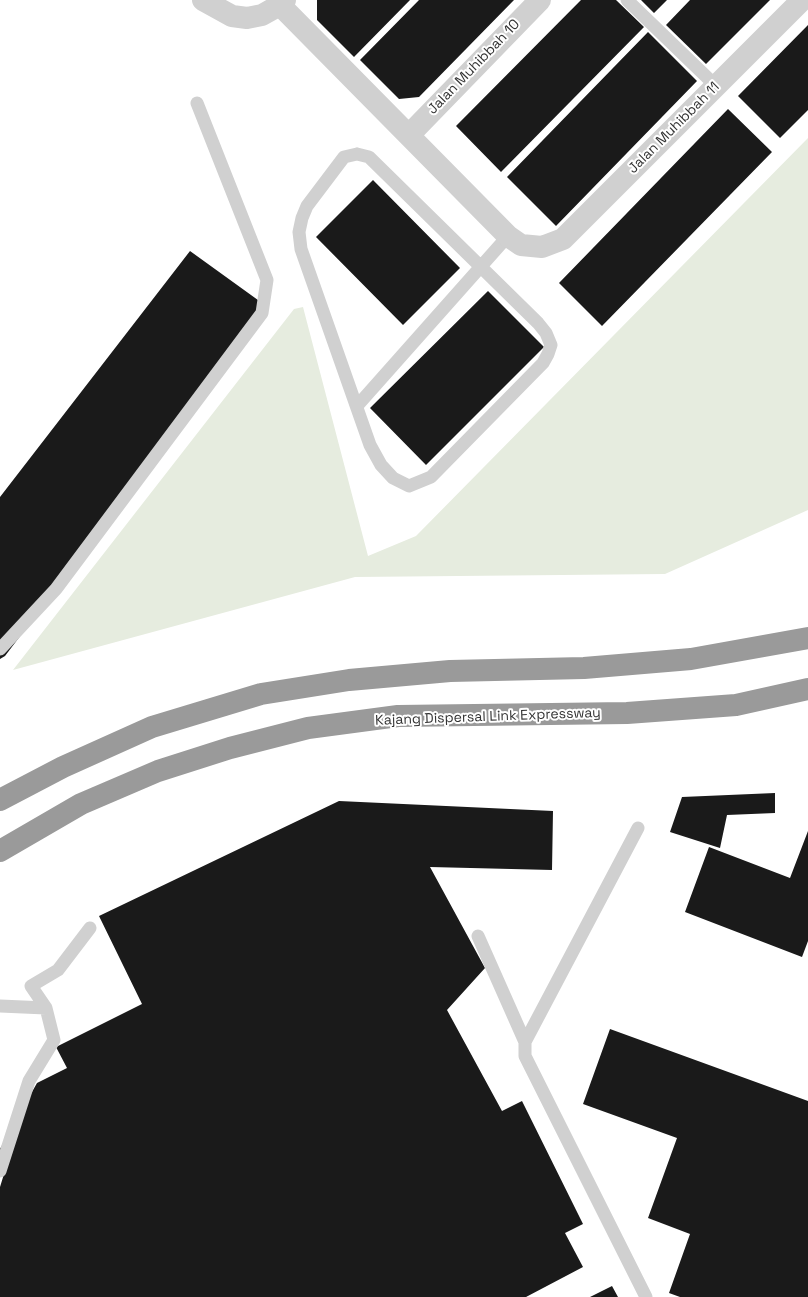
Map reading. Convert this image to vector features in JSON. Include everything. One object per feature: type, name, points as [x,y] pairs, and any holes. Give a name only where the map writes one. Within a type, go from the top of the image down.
[{"type":"highway","points":[[0,800],[63,767],[152,727],[261,694],[349,680],[450,671],[584,668],[691,659],[808,638]]},
{"type":"highway","name":"Kajang Dispersal Link Expressway","points":[[0,851],[81,804],[158,771],[230,748],[308,728],[398,716],[627,713],[736,705],[808,689]]},
{"type":"street","points":[[203,0],[232,16],[247,18],[276,6],[409,135],[508,236]]},
{"type":"street","name":"Jalan Muhibbah 10","points":[[409,135],[540,0]]},
{"type":"street","name":"Jalan Muhibbah 11","points":[[508,236],[521,245],[542,247],[563,239],[802,0]]},
{"type":"lane","points":[[627,0],[716,86]]},
{"type":"lane","points":[[0,649],[56,589],[262,313],[267,280],[197,103]]},
{"type":"lane","points":[[357,154],[369,157],[546,333],[551,345],[548,354],[542,363],[431,477],[409,486],[393,478],[380,465],[370,445],[357,406],[306,265],[301,249],[299,232],[302,218],[307,206],[344,157],[357,154]]},
{"type":"lane","points":[[357,406],[508,236]]},
{"type":"lane","points":[[525,1042],[638,828]]},
{"type":"lane","points":[[0,1171],[29,1081],[54,1040],[46,1008],[30,986],[58,970],[90,928]]},
{"type":"lane","points":[[478,936],[525,1042],[525,1056],[646,1297]]},
{"type":"lane","points":[[0,1006],[46,1008]]},
{"type":"shaded area","points":[[808,138],[808,510],[665,574],[355,577],[13,670],[294,309],[303,307],[368,556],[416,536]]},
{"type":"building","points":[[317,0],[410,0],[354,57],[317,20]]},
{"type":"building","points":[[419,0],[514,0],[419,97],[399,99],[360,60]]},
{"type":"building","points":[[581,0],[616,0],[644,27],[501,172],[456,126]]},
{"type":"building","points":[[641,0],[667,0],[654,13]]},
{"type":"building","points":[[690,0],[770,0],[706,64],[666,25]]},
{"type":"building","points":[[808,25],[808,110],[780,138],[738,96]]},
{"type":"building","points":[[648,32],[697,81],[556,226],[507,177]]},
{"type":"building","points":[[728,109],[772,152],[602,326],[559,283]]},
{"type":"building","points":[[373,180],[460,268],[403,325],[316,237]]},
{"type":"building","points":[[190,251],[269,308],[5,656],[0,659],[0,497]]},
{"type":"building","points":[[488,291],[544,347],[426,465],[370,408]]},
{"type":"building","points":[[775,793],[775,813],[727,815],[720,848],[670,832],[682,797]]},
{"type":"building","points":[[339,801],[553,811],[552,870],[430,867],[485,968],[447,1010],[502,1111],[522,1101],[583,1224],[565,1233],[583,1267],[526,1297],[0,1297],[0,1187],[4,1174],[0,1164],[0,1149],[37,1083],[67,1068],[56,1047],[142,1004],[99,916]]},
{"type":"building","points":[[808,831],[808,941],[802,957],[685,912],[709,847],[790,878]]},
{"type":"building","points":[[610,1029],[808,1101],[808,1297],[680,1297],[669,1293],[690,1234],[648,1218],[677,1138],[583,1104]]},
{"type":"building","points":[[612,1286],[618,1297],[590,1297]]}]
